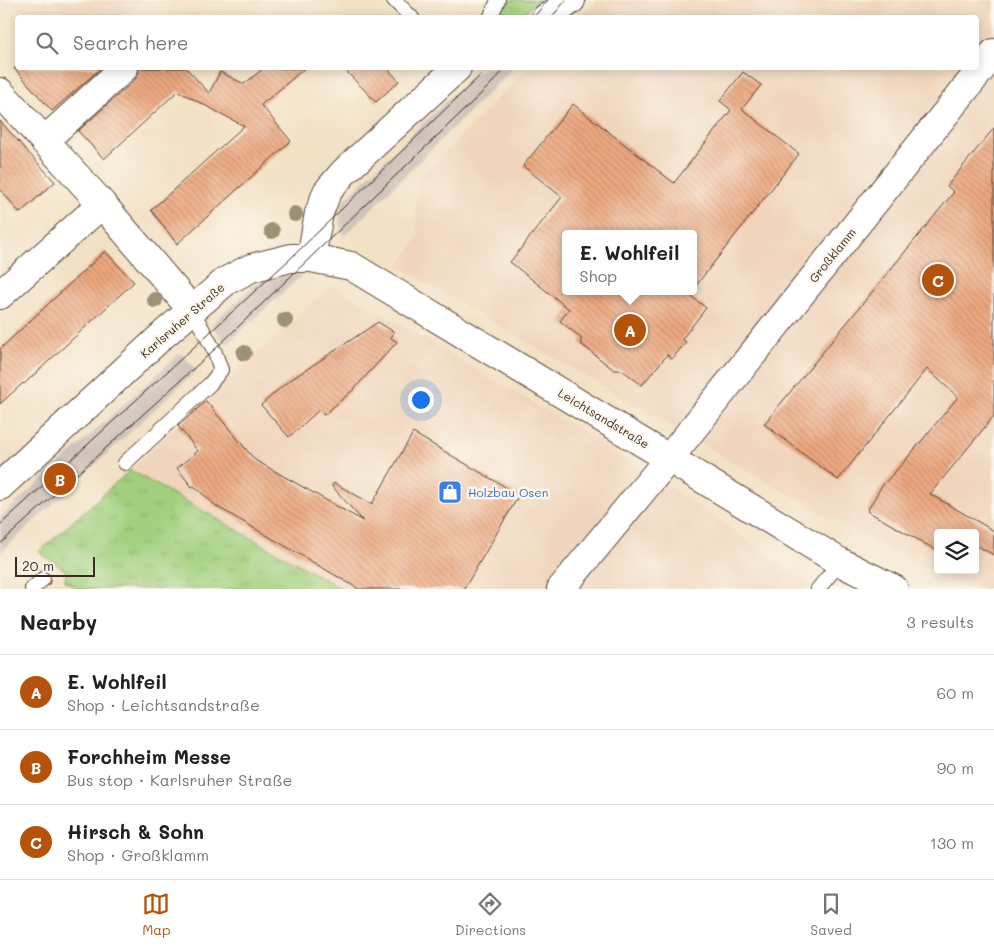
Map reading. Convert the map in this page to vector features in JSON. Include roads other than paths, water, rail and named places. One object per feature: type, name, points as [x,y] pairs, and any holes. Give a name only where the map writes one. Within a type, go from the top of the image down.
[{"type":"street","points":[[550,15],[571,0]]},
{"type":"street","name":"Großklamm","points":[[561,589],[670,457],[994,53]]},
{"type":"street","points":[[44,141],[122,70]]},
{"type":"street","points":[[311,258],[319,214],[327,192],[344,172],[454,70]]},
{"type":"street","points":[[0,92],[102,204],[192,310]]},
{"type":"street","points":[[0,295],[102,204]]},
{"type":"street","name":"Karlsruher Straße","points":[[0,486],[226,281],[251,268],[291,258],[311,258]]},
{"type":"street","name":"Leichtsandstraße","points":[[311,258],[351,266],[670,457],[840,562],[894,589]]},
{"type":"lane","points":[[394,0],[409,15]]},
{"type":"lane","points":[[491,15],[498,0]]},
{"type":"lane","points":[[125,463],[210,384],[221,370],[214,350],[192,310]]},
{"type":"lane","points":[[818,589],[840,562]]},
{"type":"lane","points":[[32,589],[43,579]]},
{"type":"tram line","points":[[536,15],[548,0]]},
{"type":"tram line","points":[[554,15],[566,0]]},
{"type":"tram line","points":[[0,525],[291,258],[486,70]]},
{"type":"tram line","points":[[0,544],[214,350],[504,70]]},
{"type":"place","name":"Hirsch & Sohn","points":[[938,280]]},
{"type":"place","name":"E. Wohlfeil","points":[[630,330]]},
{"type":"place","name":"Forchheim Messe","points":[[60,479]]},
{"type":"place","name":"Holzbau Osen","points":[[450,492]]}]
